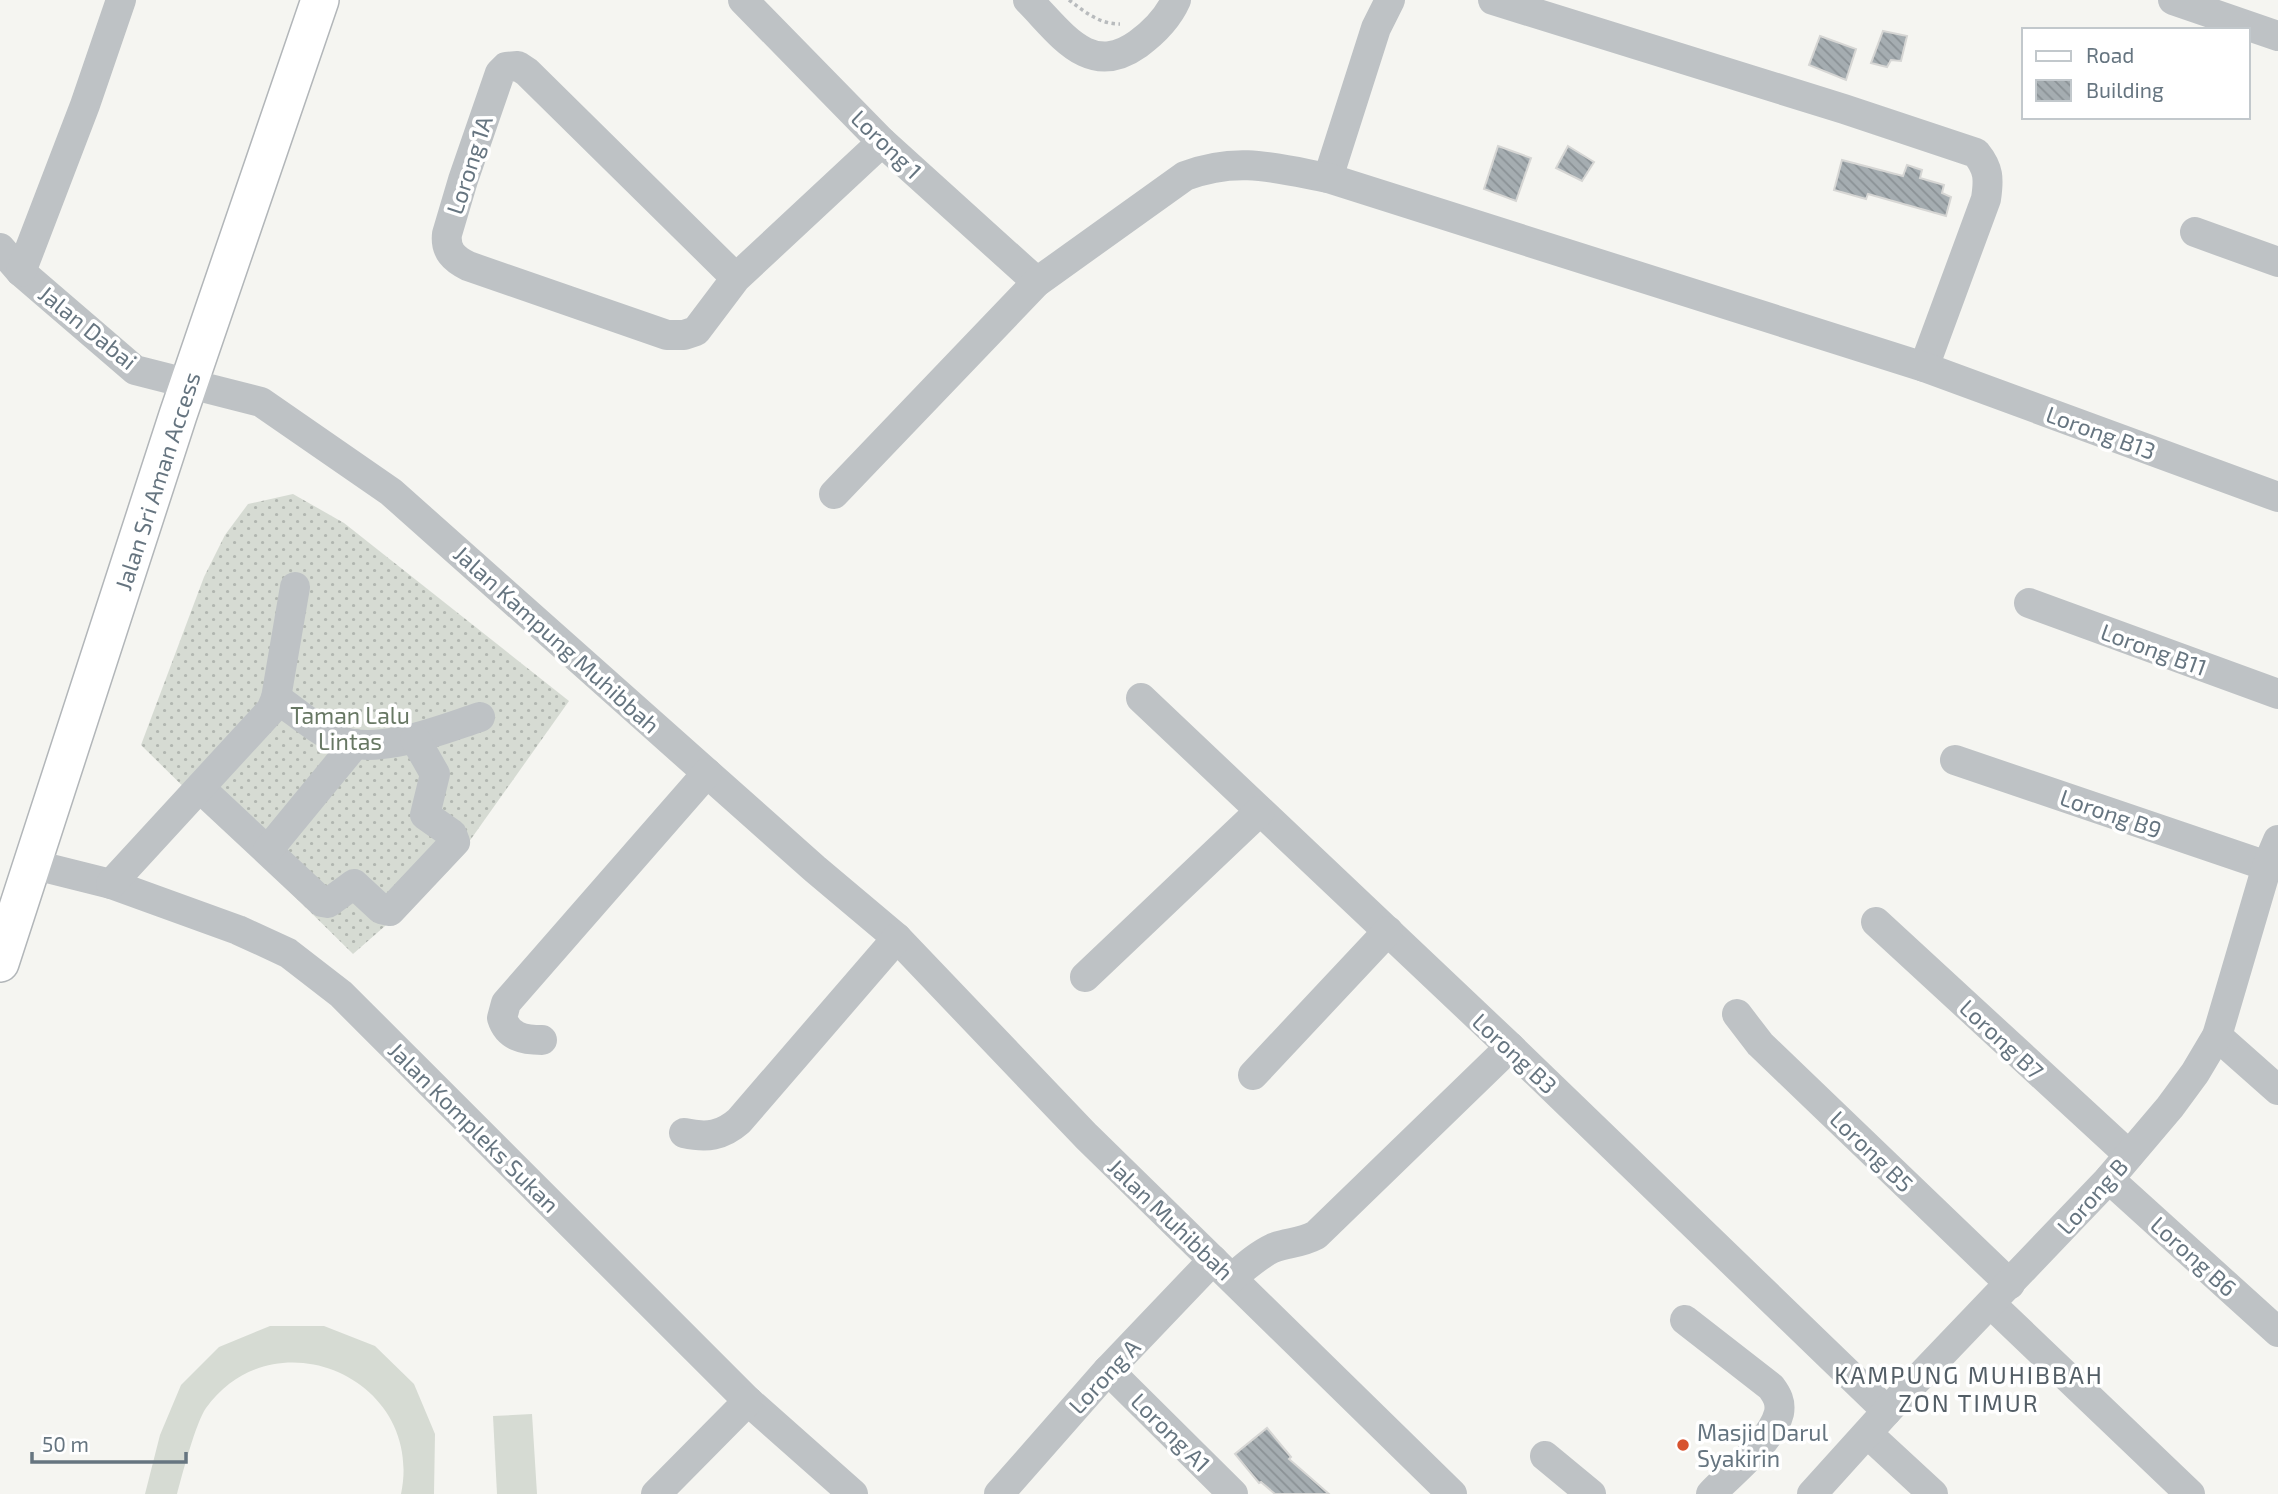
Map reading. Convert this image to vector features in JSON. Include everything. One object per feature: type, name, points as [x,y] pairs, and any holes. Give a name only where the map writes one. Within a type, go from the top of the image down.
[{"type":"main road","name":"Jalan Sri Aman Access","points":[[0,963],[190,382],[320,0]]},
{"type":"street","name":"Lorong 1","points":[[743,0],[882,142],[1037,282]]},
{"type":"street","points":[[1028,0],[1075,47],[1095,56],[1109,58],[1124,54],[1153,33],[1176,0]]},
{"type":"street","points":[[1328,177],[1376,28],[1390,0]]},
{"type":"street","points":[[1493,0],[1976,153],[1988,170],[1986,199],[1924,367]]},
{"type":"street","points":[[2173,0],[2278,36]]},
{"type":"street","points":[[21,272],[85,105],[113,2]]},
{"type":"street","name":"Lorong 1A","points":[[736,278],[527,72],[518,66],[506,67],[500,74],[471,156],[447,234],[446,243],[456,260],[667,335],[684,335],[696,331],[736,278],[882,142]]},
{"type":"street","name":"Lorong B13","points":[[834,494],[1037,282],[1185,176],[1208,167],[1237,163],[1328,177],[1924,367],[2278,498]]},
{"type":"street","points":[[2195,232],[2278,261]]},
{"type":"street","name":"Jalan Dabai","points":[[0,248],[21,272],[135,370],[190,382]]},
{"type":"street","name":"Jalan Kampung Muhibbah","points":[[190,382],[261,402],[391,492],[897,938]]},
{"type":"street","points":[[111,884],[271,710],[276,698],[295,587]]},
{"type":"street","name":"Lorong B11","points":[[2029,603],[2278,694]]},
{"type":"street","points":[[276,698],[336,739],[355,744],[415,739],[480,717]]},
{"type":"street","name":"Lorong B3","points":[[1141,698],[1510,1046],[1887,1411]]},
{"type":"street","points":[[200,788],[325,904],[354,884],[382,909],[390,911],[455,842],[453,834],[425,816],[435,775],[415,739]]},
{"type":"street","points":[[268,850],[355,744]]},
{"type":"street","name":"Lorong B9","points":[[1955,760],[2275,847]]},
{"type":"street","points":[[542,1040],[525,1040],[509,1031],[502,1017],[506,1003],[707,772]]},
{"type":"street","points":[[1085,977],[1261,811]]},
{"type":"street","name":"Lorong B","points":[[1812,1494],[1887,1411],[2109,1179],[2195,1073],[2217,1036],[2275,847]]},
{"type":"street","name":"Jalan Kompleks Sukan","points":[[31,864],[111,884],[238,930],[288,953],[316,973],[341,994],[748,1401],[853,1494]]},
{"type":"street","name":"Lorong B7","points":[[1876,922],[2129,1155]]},
{"type":"street","points":[[1253,1076],[1388,931]]},
{"type":"street","points":[[684,1133],[698,1136],[719,1134],[739,1121],[897,938]]},
{"type":"street","name":"Jalan Muhibbah","points":[[897,938],[1086,1136],[1452,1494]]},
{"type":"street","name":"Lorong B5","points":[[1737,1014],[1760,1045],[2190,1494]]},
{"type":"street","points":[[2217,1036],[2278,1090]]},
{"type":"street","name":"Lorong A","points":[[999,1494],[1108,1370],[1222,1269],[1276,1247],[1302,1242],[1316,1235],[1510,1046]]},
{"type":"street","name":"Lorong B6","points":[[2109,1179],[2278,1332]]},
{"type":"street","points":[[1685,1320],[1771,1387],[1779,1403],[1779,1411],[1770,1432],[1711,1494]]},
{"type":"street","name":"Lorong A1","points":[[1108,1370],[1233,1494]]},
{"type":"street","points":[[656,1494],[748,1401]]},
{"type":"street","points":[[1868,1434],[1933,1494]]},
{"type":"street","points":[[1545,1456],[1591,1494]]},
{"type":"path","points":[[1069,0],[1091,17],[1110,24],[1129,24]]},
{"type":"green space","name":"Taman Lalu Lintas","points":[[293,494],[344,523],[569,701],[449,870],[353,954],[141,745],[204,577],[225,535],[248,504]]},
{"type":"green space","points":[[270,1326],[324,1326],[375,1346],[414,1384],[435,1434],[434,1494],[401,1494],[402,1453],[390,1419],[368,1391],[338,1372],[304,1363],[269,1365],[235,1380],[202,1415],[177,1494],[145,1494],[160,1435],[181,1385],[219,1347]]},
{"type":"green space","points":[[532,1414],[537,1494],[497,1494],[493,1416]]},
{"type":"building","points":[[1883,31],[1907,36],[1901,61],[1891,60],[1887,67],[1871,63]]},
{"type":"building","points":[[1820,36],[1856,49],[1846,80],[1809,65]]},
{"type":"building","points":[[1498,146],[1531,158],[1516,201],[1484,189]]},
{"type":"building","points":[[1568,146],[1594,162],[1582,181],[1556,168]]},
{"type":"building","points":[[1842,160],[1903,176],[1907,165],[1922,170],[1920,178],[1944,185],[1942,193],[1951,197],[1946,216],[1868,194],[1866,199],[1834,190]]},
{"type":"building","points":[[1267,1428],[1291,1457],[1289,1459],[1329,1494],[1275,1494],[1259,1483],[1235,1454]]},
{"type":"place","name":"Masjid Darul Syakirin","points":[[1683,1445]]},
{"type":"district","name":"KAMPUNG MUHIBBAH ZON TIMUR","points":[[1969,1388]]}]
